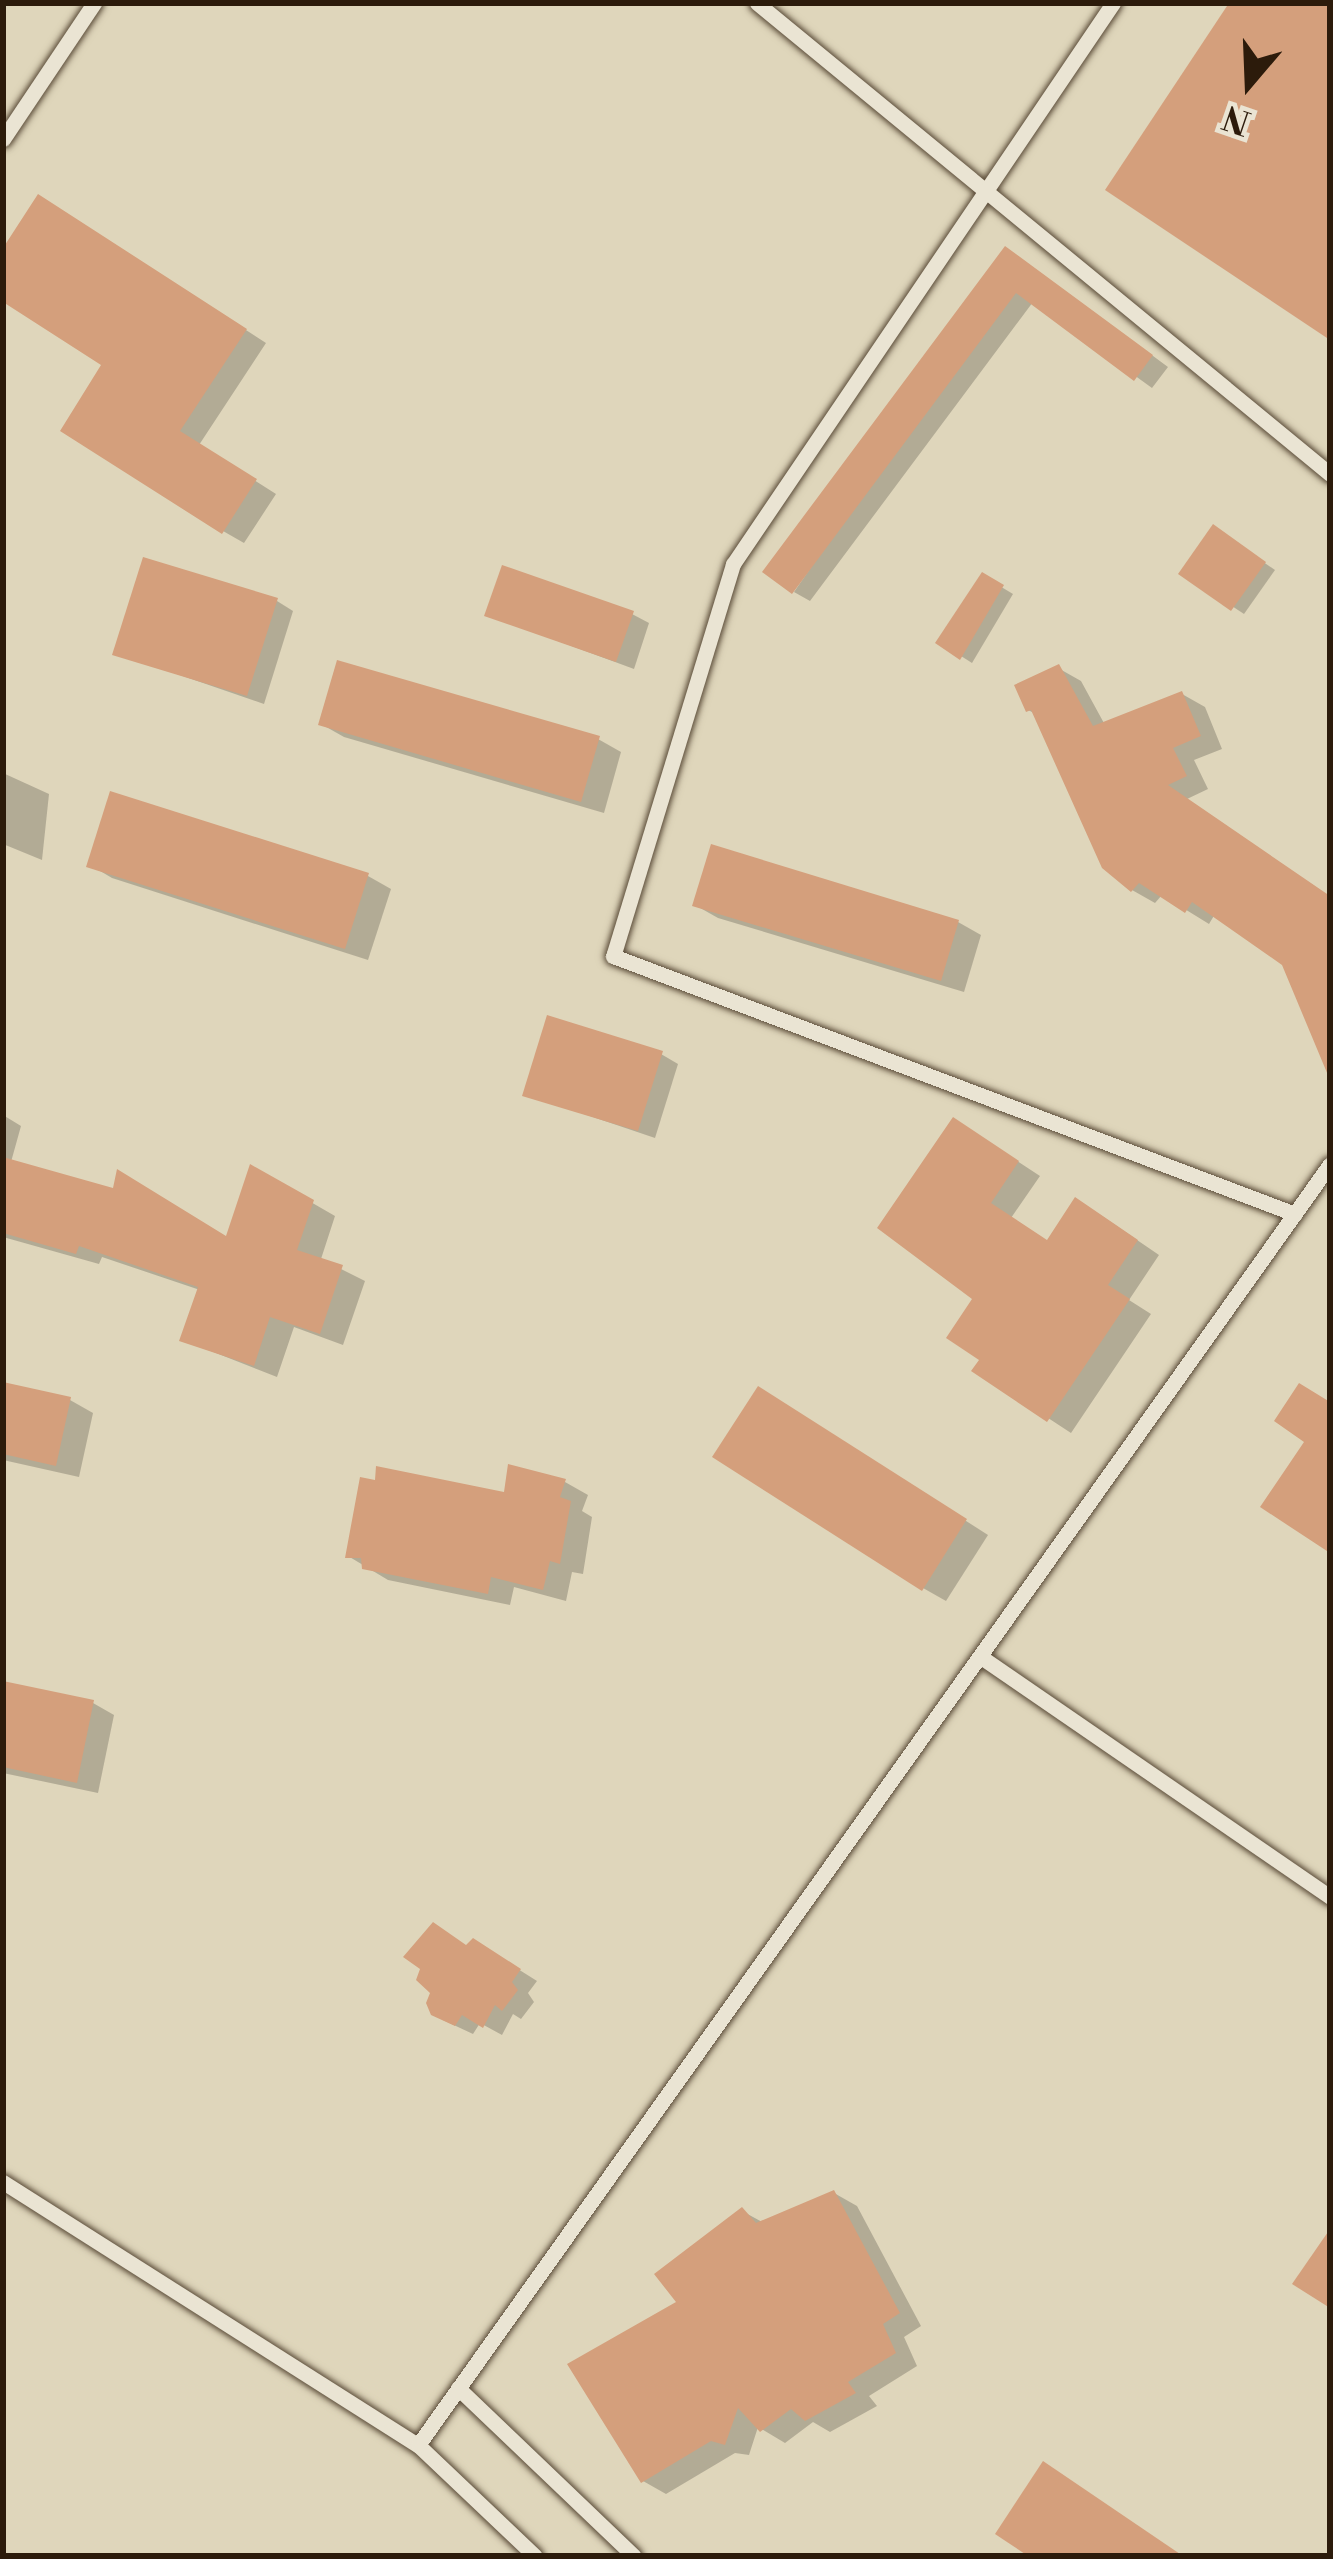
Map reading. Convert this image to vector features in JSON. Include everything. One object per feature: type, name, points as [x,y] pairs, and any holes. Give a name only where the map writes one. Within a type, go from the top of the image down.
[{"type":"lane","points":[[3,139],[94,3]]},
{"type":"lane","points":[[757,3],[1330,474]]},
{"type":"lane","points":[[1113,3],[733,564],[613,956],[1294,1214]]},
{"type":"lane","points":[[418,2445],[1330,1164]]},
{"type":"lane","points":[[981,1657],[1330,1897]]},
{"type":"lane","points":[[3,2182],[418,2445],[535,2556]]},
{"type":"lane","points":[[458,2389],[634,2556]]},
{"type":"building","points":[[1229,3],[1330,3],[1330,340],[1105,190]]},
{"type":"building","points":[[38,194],[247,329],[180,431],[257,479],[222,534],[60,431],[101,365],[3,302],[3,248]]},
{"type":"building","points":[[1005,246],[1153,355],[1134,381],[1016,293],[792,594],[762,572]]},
{"type":"building","points":[[1213,524],[1266,562],[1231,611],[1178,574]]},
{"type":"building","points":[[143,557],[278,598],[247,696],[112,655]]},
{"type":"building","points":[[502,565],[634,611],[616,662],[484,616]]},
{"type":"building","points":[[982,572],[1004,585],[960,660],[935,643]]},
{"type":"building","points":[[337,660],[600,736],[581,802],[318,725]]},
{"type":"building","points":[[1059,664],[1093,726],[1182,691],[1201,736],[1173,748],[1187,776],[1168,785],[1330,896],[1330,1080],[1282,965],[1192,902],[1185,913],[1139,883],[1131,892],[1102,868],[1031,710],[1026,712],[1014,685]]},
{"type":"building","points":[[110,791],[369,873],[345,949],[86,867]]},
{"type":"building","points":[[711,844],[959,920],[941,981],[692,906]]},
{"type":"building","points":[[547,1015],[663,1051],[638,1131],[522,1096]]},
{"type":"building","points":[[953,1117],[1019,1161],[991,1203],[1047,1240],[1075,1197],[1138,1240],[1108,1285],[1130,1299],[1047,1422],[971,1371],[979,1360],[946,1338],[972,1299],[877,1228]]},
{"type":"building","points":[[3,1157],[113,1188],[117,1169],[226,1236],[250,1164],[314,1200],[297,1250],[343,1265],[320,1334],[270,1317],[254,1366],[179,1341],[198,1287],[79,1246],[76,1254],[3,1233]]},
{"type":"building","points":[[3,1382],[71,1397],[56,1466],[3,1454]]},
{"type":"building","points":[[1299,1383],[1330,1402],[1330,1553],[1260,1507],[1304,1442],[1274,1421]]},
{"type":"building","points":[[758,1386],[967,1519],[922,1591],[712,1457]]},
{"type":"building","points":[[508,1464],[566,1479],[560,1497],[571,1501],[560,1564],[550,1561],[543,1590],[491,1577],[488,1594],[362,1569],[361,1558],[345,1558],[360,1477],[375,1480],[376,1466],[504,1492]]},
{"type":"building","points":[[3,1681],[94,1700],[77,1783],[3,1767]]},
{"type":"building","points":[[433,1922],[466,1945],[473,1938],[521,1969],[512,1982],[518,1990],[502,2011],[495,2005],[483,2028],[462,2015],[455,2026],[431,2015],[426,2003],[430,1993],[416,1980],[420,1969],[403,1957]]},
{"type":"building","points":[[834,2190],[900,2313],[883,2324],[896,2353],[848,2382],[856,2393],[805,2421],[791,2409],[760,2432],[738,2408],[725,2445],[711,2441],[641,2483],[567,2364],[676,2302],[654,2274],[742,2207],[756,2223]]},
{"type":"building","points":[[1330,2229],[1330,2308],[1292,2284]]},
{"type":"building","points":[[1043,2461],[1183,2556],[1028,2556],[995,2534]]}]
